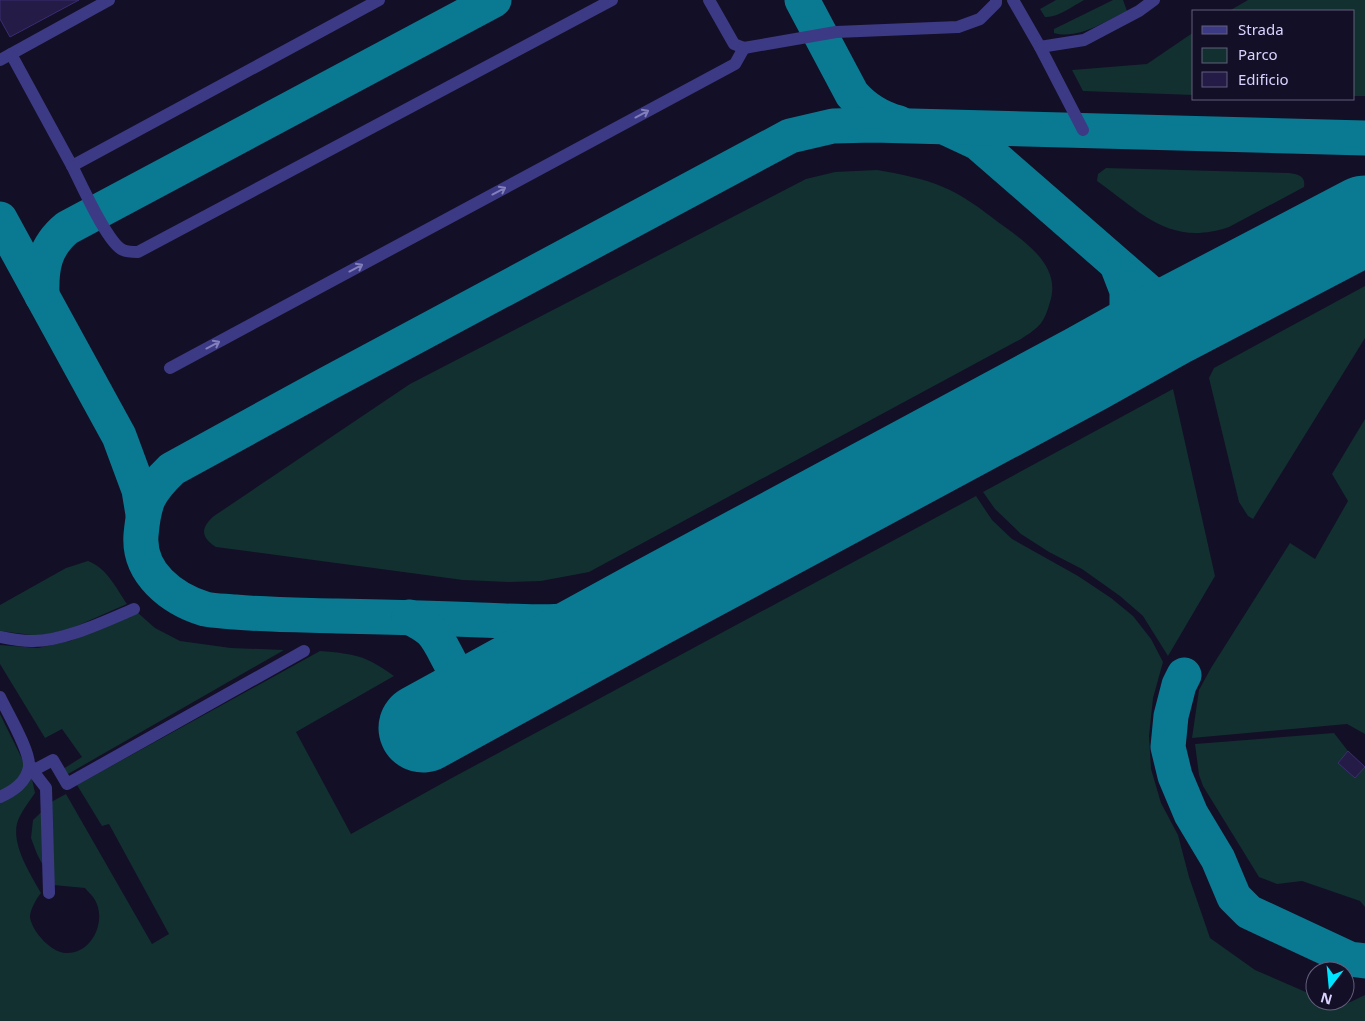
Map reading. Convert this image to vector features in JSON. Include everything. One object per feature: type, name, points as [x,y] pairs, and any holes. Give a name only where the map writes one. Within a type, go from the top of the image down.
[{"type":"lane","points":[[109,0],[5,57],[72,166],[106,232],[123,250],[138,252],[612,0]]},
{"type":"lane","points":[[72,166],[380,0]]},
{"type":"lane","points":[[709,0],[734,44],[744,48],[836,32],[958,27],[980,19],[996,3],[996,0]]},
{"type":"lane","points":[[1013,0],[1083,130]]},
{"type":"lane","points":[[1040,47],[1084,40],[1139,11],[1154,0]]},
{"type":"lane","points":[[170,368],[735,64],[744,48]]},
{"type":"lane","points":[[0,637],[32,642],[56,638],[134,609]]},
{"type":"lane","points":[[29,766],[36,769],[53,760],[67,784],[304,651]]},
{"type":"lane","points":[[0,697],[26,749],[29,766],[46,788]]},
{"type":"lane","points":[[0,797],[11,792],[22,783],[29,766]]},
{"type":"lane","points":[[49,893],[46,788],[54,771],[58,768]]},
{"type":"green space","points":[[1056,0],[1084,0],[1060,14],[1045,17],[1040,9]]},
{"type":"green space","points":[[1113,0],[1123,0],[1127,11],[1082,32],[1073,34],[1054,33],[1054,29]]},
{"type":"green space","points":[[1248,0],[1365,0],[1365,96],[1355,96],[1355,10],[1231,10]]},
{"type":"green space","points":[[1192,33],[1192,95],[1083,91],[1072,70],[1147,64]]},
{"type":"green space","points":[[1106,168],[1289,173],[1303,178],[1304,187],[1229,227],[1208,232],[1190,233],[1173,230],[1143,215],[1097,181],[1098,174]]},
{"type":"green space","points":[[877,170],[919,179],[950,190],[978,207],[1029,246],[1046,265],[1051,277],[1050,302],[1046,315],[1037,328],[1021,339],[589,572],[541,581],[463,580],[216,547],[207,540],[204,533],[206,525],[214,516],[410,384],[806,179],[835,172]]},
{"type":"green space","points":[[1365,286],[1365,338],[1253,519],[1248,516],[1239,502],[1209,378],[1214,368]]},
{"type":"green space","points":[[1173,389],[1215,576],[1168,656],[1143,616],[1120,596],[1082,569],[1049,552],[1021,534],[995,509],[983,492]]},
{"type":"green space","points":[[1365,419],[1365,734],[1347,724],[1192,738],[1199,690],[1290,543],[1315,559],[1348,501],[1332,474]]},
{"type":"green space","points":[[976,496],[992,520],[1012,539],[1078,576],[1111,598],[1133,616],[1151,639],[1163,662],[1153,698],[1149,736],[1151,769],[1161,803],[1178,835],[1189,877],[1210,938],[1255,970],[1305,992],[1305,1011],[1355,1011],[1355,1000],[1365,995],[1365,1021],[0,1021],[0,714],[32,779],[35,793],[20,816],[16,835],[26,866],[41,893],[37,898],[30,917],[34,929],[49,946],[66,953],[75,952],[83,948],[95,935],[99,917],[98,908],[95,900],[85,888],[53,885],[31,838],[33,820],[53,801],[66,794],[152,944],[169,934],[109,824],[102,826],[77,785],[320,651],[359,657],[394,676],[296,732],[351,834]]},
{"type":"green space","points":[[88,561],[106,573],[127,604],[70,629],[39,636],[0,631],[0,605],[66,568]]},
{"type":"green space","points":[[138,613],[155,628],[180,641],[231,648],[284,650],[68,774],[63,769],[82,757],[62,729],[45,738],[0,664],[0,645],[38,648],[70,641]]},
{"type":"green space","points":[[1334,733],[1348,751],[1365,767],[1365,907],[1360,901],[1302,881],[1277,884],[1259,877],[1203,786],[1199,775],[1195,744]]},
{"type":"building","points":[[0,0],[79,0],[10,37],[0,19]]},
{"type":"building","points":[[1348,751],[1365,767],[1355,778],[1338,763]]},
{"type":"taxiway","points":[[42,296],[43,267],[49,250],[59,235],[67,228],[494,0]]},
{"type":"taxiway","points":[[802,0],[852,94],[873,112],[899,123]]},
{"type":"taxiway","points":[[649,604],[588,618],[542,622],[273,614],[208,610],[181,599],[169,591],[151,572],[145,561],[142,549],[141,535],[144,514],[152,491],[172,469],[790,136],[833,126],[873,125],[1365,138]]},
{"type":"taxiway","points":[[948,129],[978,143],[1149,292],[1173,301],[1193,302],[1236,288]]},
{"type":"taxiway","points":[[0,219],[119,436],[139,490],[143,514]]},
{"type":"taxiway","points":[[1344,232],[1365,226]]},
{"type":"taxiway","points":[[1086,369],[1111,349],[1121,335],[1127,317],[1127,291],[1117,265]]},
{"type":"taxiway","points":[[409,617],[431,631],[452,666],[465,682],[484,688],[503,684]]},
{"type":"taxiway","points":[[1184,675],[1179,685],[1171,716],[1168,747],[1175,776],[1191,814],[1218,859],[1234,897],[1249,912],[1350,959],[1365,961]]},
{"type":"runway","points":[[423,728],[1172,321],[1365,220]]}]
